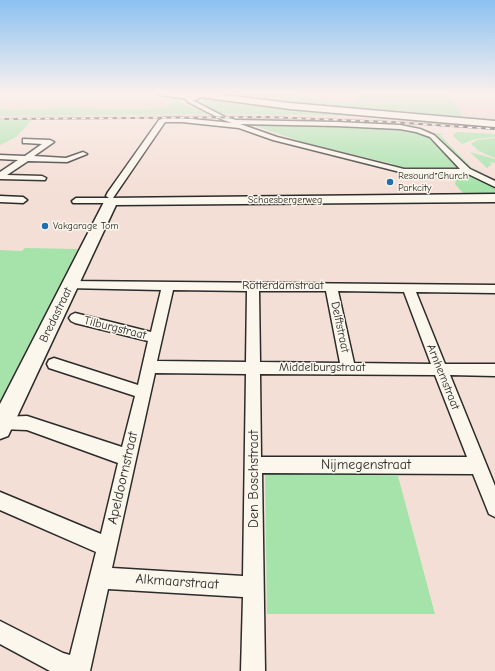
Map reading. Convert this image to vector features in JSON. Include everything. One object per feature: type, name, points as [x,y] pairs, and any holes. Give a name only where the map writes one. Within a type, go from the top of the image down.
[{"type":"street","points":[[111,199],[112,192],[159,124]]},
{"type":"street","points":[[224,124],[240,126],[287,142],[404,171],[466,171]]},
{"type":"street","points":[[342,124],[415,129],[432,136],[466,171],[495,184]]},
{"type":"street","points":[[0,176],[50,142],[26,141]]},
{"type":"street","points":[[0,157],[67,160],[83,154]]},
{"type":"street","points":[[0,176],[42,178]]},
{"type":"street","name":"Schaesbergerweg","points":[[76,201],[111,199],[495,198]]},
{"type":"street","points":[[0,199],[23,200]]},
{"type":"street","name":"Bredastraat","points":[[1,425],[111,199]]},
{"type":"street","name":"Rotterdamstraat","points":[[70,285],[495,289]]},
{"type":"street","name":"Apeldoornstraat","points":[[78,670],[168,286]]},
{"type":"street","name":"Den Boschstraat","points":[[253,286],[253,671]]},
{"type":"street","name":"Delftstraat","points":[[331,287],[348,368]]},
{"type":"street","name":"Arnhemstraat","points":[[408,288],[495,508]]},
{"type":"street","name":"Tilburgstraat","points":[[75,318],[155,338]]},
{"type":"street","points":[[54,364],[144,393]]},
{"type":"street","name":"Middelburgstraat","points":[[150,367],[495,370]]},
{"type":"street","points":[[1,425],[27,423],[115,454],[128,457]]},
{"type":"street","name":"Nijmegenstraat","points":[[254,465],[478,466]]},
{"type":"street","points":[[0,501],[95,542],[108,546]]},
{"type":"street","name":"Alkmaarstraat","points":[[100,578],[253,587]]},
{"type":"street","points":[[0,632],[60,664],[78,670]]},
{"type":"shaded area","points":[[402,124],[470,124],[495,126],[495,130]]},
{"type":"green space","points":[[0,124],[28,124],[16,137],[0,145]]},
{"type":"green space","points":[[243,124],[316,124],[406,129],[426,134],[458,167],[456,169],[405,170],[391,166],[393,164],[306,143],[255,126],[252,128]]},
{"type":"green space","points":[[457,132],[495,134],[495,137],[475,139],[462,144],[453,136]]},
{"type":"green space","points":[[437,133],[445,135],[440,135],[472,168],[481,172],[471,171],[433,135]]},
{"type":"green space","points":[[495,138],[495,158],[479,151],[471,144],[477,140]]},
{"type":"green space","points":[[470,152],[495,159],[495,163],[488,162],[492,164],[487,168]]},
{"type":"green space","points":[[455,173],[471,176],[495,186],[495,195],[463,193],[455,184],[456,180],[434,174]]},
{"type":"green space","points":[[25,248],[78,249],[0,401],[0,250],[22,251]]},
{"type":"green space","points":[[265,472],[398,476],[435,614],[267,614]]},
{"type":"railway","points":[[425,124],[495,129]]},
{"type":"place","name":"Resound Church Parkcity","points":[[390,182]]},
{"type":"place","name":"Vakgarage Tom","points":[[45,226]]}]
